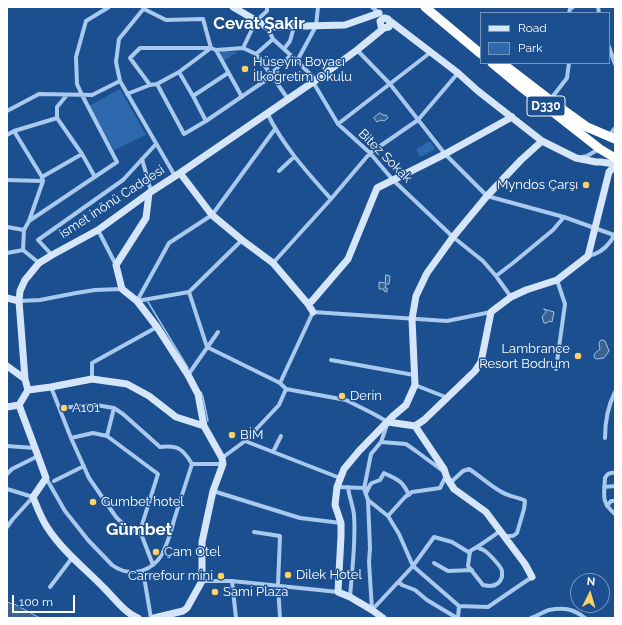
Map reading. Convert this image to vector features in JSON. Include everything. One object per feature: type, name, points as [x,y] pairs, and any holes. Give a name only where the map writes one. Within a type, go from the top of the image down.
[{"type":"highway","points":[[425,7],[480,53]]},
{"type":"highway","points":[[434,7],[480,45]]},
{"type":"highway","name":"D330","points":[[493,64],[600,149],[615,158]]},
{"type":"highway","name":"D330","points":[[503,64],[587,127],[612,137]]},
{"type":"highway","points":[[600,149],[612,137]]},
{"type":"street","points":[[29,221],[117,162],[82,95],[78,84],[76,57],[86,20],[109,7]]},
{"type":"street","points":[[233,7],[267,28],[345,25],[379,13]]},
{"type":"street","points":[[243,48],[256,21],[267,11],[267,7]]},
{"type":"street","points":[[297,61],[316,26],[318,7]]},
{"type":"street","points":[[372,7],[379,13],[386,24],[431,52],[542,141],[576,158],[615,165],[609,172],[588,256]]},
{"type":"street","points":[[211,48],[203,19],[166,20],[145,8],[119,39],[116,62],[120,81],[156,144],[177,174],[212,215],[273,263],[313,312]]},
{"type":"street","name":"ismet inönü Caddesi","points":[[28,390],[24,379],[19,301],[20,291],[25,280],[40,263],[98,230],[150,192],[288,99],[357,50],[377,34],[386,24]]},
{"type":"street","points":[[284,49],[290,41],[294,27]]},
{"type":"street","name":"Bitez Sokak","points":[[267,28],[273,39],[297,61],[314,81],[338,124],[370,153],[393,180],[453,237],[483,261],[511,297]]},
{"type":"street","points":[[256,54],[273,39]]},
{"type":"street","points":[[150,85],[130,58],[140,48],[211,48],[216,50],[243,48],[256,54],[288,99]]},
{"type":"street","points":[[127,94],[150,85],[157,84],[179,72],[211,48]]},
{"type":"street","points":[[216,50],[242,98]]},
{"type":"street","points":[[313,312],[447,321],[491,312],[511,297],[526,290],[557,280],[588,256],[594,255],[601,250],[610,242],[614,234],[564,217],[487,196],[445,154],[390,84],[357,50]]},
{"type":"street","points":[[610,51],[615,64]]},
{"type":"street","points":[[338,124],[431,52]]},
{"type":"street","points":[[157,84],[184,134],[242,98],[272,76],[274,70],[291,55]]},
{"type":"street","points":[[550,100],[568,78],[569,64]]},
{"type":"street","points":[[179,72],[206,121]]},
{"type":"street","points":[[193,96],[228,73]]},
{"type":"street","points":[[273,263],[370,153],[418,120],[458,73]]},
{"type":"street","points":[[7,111],[39,94],[92,95],[120,81]]},
{"type":"street","points":[[67,95],[57,107],[57,118],[82,154],[95,177]]},
{"type":"street","points":[[267,113],[275,129],[294,157],[331,199]]},
{"type":"street","points":[[308,304],[348,259],[377,188],[445,154],[512,117]]},
{"type":"street","points":[[7,135],[14,131],[57,118]]},
{"type":"street","points":[[612,137],[615,128]]},
{"type":"street","points":[[137,301],[169,243],[212,215],[275,129]]},
{"type":"street","points":[[14,131],[43,179],[29,221],[24,230],[23,250]]},
{"type":"street","points":[[338,592],[342,536],[341,523],[335,505],[337,487],[344,469],[358,451],[406,405],[415,385],[412,319],[416,296],[427,272],[453,237],[487,196],[521,160],[542,141]]},
{"type":"street","points":[[52,255],[38,240],[122,180],[156,144]]},
{"type":"street","points":[[576,158],[587,156],[600,149]]},
{"type":"street","points":[[7,180],[43,179],[82,154]]},
{"type":"street","points":[[278,171],[294,157]]},
{"type":"street","points":[[116,265],[146,218],[150,192],[142,159]]},
{"type":"street","points":[[496,276],[553,230],[564,217]]},
{"type":"street","points":[[7,227],[24,230]]},
{"type":"street","points":[[98,230],[116,265],[122,289],[137,301],[188,375],[198,394],[204,426],[222,461]]},
{"type":"street","points":[[137,301],[189,292],[242,240]]},
{"type":"street","points":[[7,253],[23,250],[40,263]]},
{"type":"street","points":[[556,369],[565,304],[557,280]]},
{"type":"street","points":[[7,298],[19,301],[40,300],[96,290],[122,289]]},
{"type":"street","points":[[189,292],[206,347],[280,383],[286,389],[346,400],[388,422],[415,426],[424,420],[448,398],[481,362],[491,312]]},
{"type":"street","points":[[280,383],[313,312]]},
{"type":"street","points":[[92,378],[92,363],[156,327]]},
{"type":"street","points":[[188,375],[206,347],[218,332]]},
{"type":"street","points":[[331,360],[414,375]]},
{"type":"street","points":[[7,366],[24,379]]},
{"type":"street","points":[[7,407],[19,405],[28,390],[52,387],[92,378],[127,384],[149,396],[176,417],[204,426]]},
{"type":"street","points":[[415,385],[448,398]]},
{"type":"street","points":[[52,387],[71,438],[89,478],[116,517],[128,529],[140,531]]},
{"type":"street","points":[[154,618],[183,611],[187,608],[202,581],[202,542],[213,492],[222,461],[245,441],[279,404],[286,389]]},
{"type":"street","points":[[605,438],[606,422],[610,403],[615,392]]},
{"type":"street","points":[[19,405],[46,478],[65,511],[88,540],[112,565],[124,571],[143,571],[153,565],[161,556],[170,534],[192,464],[180,448],[160,446],[114,408],[96,405],[60,408]]},
{"type":"street","points":[[107,436],[114,408]]},
{"type":"street","points":[[372,610],[369,562],[370,548],[368,500],[365,488],[371,454],[381,442],[388,422]]},
{"type":"street","points":[[368,500],[388,516],[399,534],[413,566],[459,606],[488,607],[532,577],[525,564],[486,512],[454,489],[444,469],[415,426]]},
{"type":"street","points":[[71,438],[93,433],[107,436],[158,474],[140,531],[153,565]]},
{"type":"street","points":[[273,452],[281,436]]},
{"type":"street","points":[[245,441],[340,478]]},
{"type":"street","points":[[381,442],[406,444],[447,477]]},
{"type":"street","points":[[7,446],[35,448]]},
{"type":"street","points":[[7,474],[12,469],[38,456]]},
{"type":"street","points":[[192,464],[222,461]]},
{"type":"street","points":[[54,480],[84,466]]},
{"type":"street","points":[[388,516],[405,497],[412,492],[440,488],[447,477],[469,469],[500,492],[525,501],[517,533],[513,536],[502,533],[485,543],[477,547],[470,551],[469,554],[468,566],[484,585],[491,586],[498,583],[502,575],[500,567],[485,551],[477,547]]},
{"type":"street","points":[[615,473],[612,472],[606,475],[604,487],[604,502],[615,514]]},
{"type":"street","points":[[366,493],[370,485],[380,480],[384,473],[404,485],[409,494]]},
{"type":"street","points":[[7,528],[33,497],[46,478]]},
{"type":"street","points":[[604,487],[615,486]]},
{"type":"street","points":[[337,487],[365,488]]},
{"type":"street","points":[[348,487],[354,513],[350,597]]},
{"type":"street","points":[[7,489],[33,497],[46,526],[60,545],[128,613],[138,618]]},
{"type":"street","points":[[213,492],[300,518],[341,523]]},
{"type":"street","points":[[607,506],[611,501],[615,501]]},
{"type":"street","points":[[254,532],[280,536],[278,585],[280,618]]},
{"type":"street","points":[[372,610],[413,566],[434,537],[452,542],[470,553]]},
{"type":"street","points":[[50,587],[72,558]]},
{"type":"street","points":[[434,563],[448,571],[472,570]]},
{"type":"street","points":[[143,571],[151,618]]},
{"type":"street","points":[[202,581],[278,585],[338,592],[372,610],[380,617]]},
{"type":"street","points":[[232,582],[236,618]]},
{"type":"street","points":[[398,582],[415,590],[427,600],[457,618],[459,606]]},
{"type":"street","points":[[531,618],[549,610],[570,609],[578,612],[585,618]]},
{"type":"green space","points":[[222,51],[238,52],[223,61],[220,55]]},
{"type":"green space","points":[[120,89],[146,135],[114,150],[89,106]]},
{"type":"green space","points":[[430,141],[435,149],[420,157],[416,149]]},
{"type":"shaded area","points":[[380,113],[386,115],[388,118],[384,121],[381,120],[377,122],[374,118]]},
{"type":"shaded area","points":[[386,275],[390,276],[389,284],[386,284],[385,288],[387,288],[387,292],[384,291],[384,289],[379,289],[379,282],[385,283]]},
{"type":"shaded area","points":[[544,309],[554,312],[552,322],[549,321],[544,323],[542,317],[546,312]]},
{"type":"shaded area","points":[[602,340],[605,341],[609,351],[604,358],[596,359],[594,357],[596,352],[600,349],[599,343]]},
{"type":"shaded area","points":[[7,602],[16,605],[40,618],[7,618]]},
{"type":"waterway","points":[[148,302],[188,368]]},
{"type":"waterway","points":[[201,392],[208,421]]},
{"type":"place","name":"Hüseyin Boyacı İlköğretim Okulu","points":[[245,69]]},
{"type":"place","name":"Myndos Çarşı","points":[[586,185]]},
{"type":"place","name":"Lambrance Resort Bodrum","points":[[578,356]]},
{"type":"place","name":"Derin","points":[[342,396]]},
{"type":"place","name":"A101","points":[[64,408]]},
{"type":"place","name":"BİM","points":[[232,435]]},
{"type":"place","name":"Gumbet hotel","points":[[93,502]]},
{"type":"place","name":"Çam Otel","points":[[156,552]]},
{"type":"place","name":"Dilek Hotel","points":[[288,575]]},
{"type":"place","name":"Carrefour mini","points":[[221,576]]},
{"type":"place","name":"Sami Plaza","points":[[215,592]]},
{"type":"district","name":"Cevat Şakir","points":[[259,24]]},
{"type":"district","name":"Gümbet","points":[[139,530]]}]
